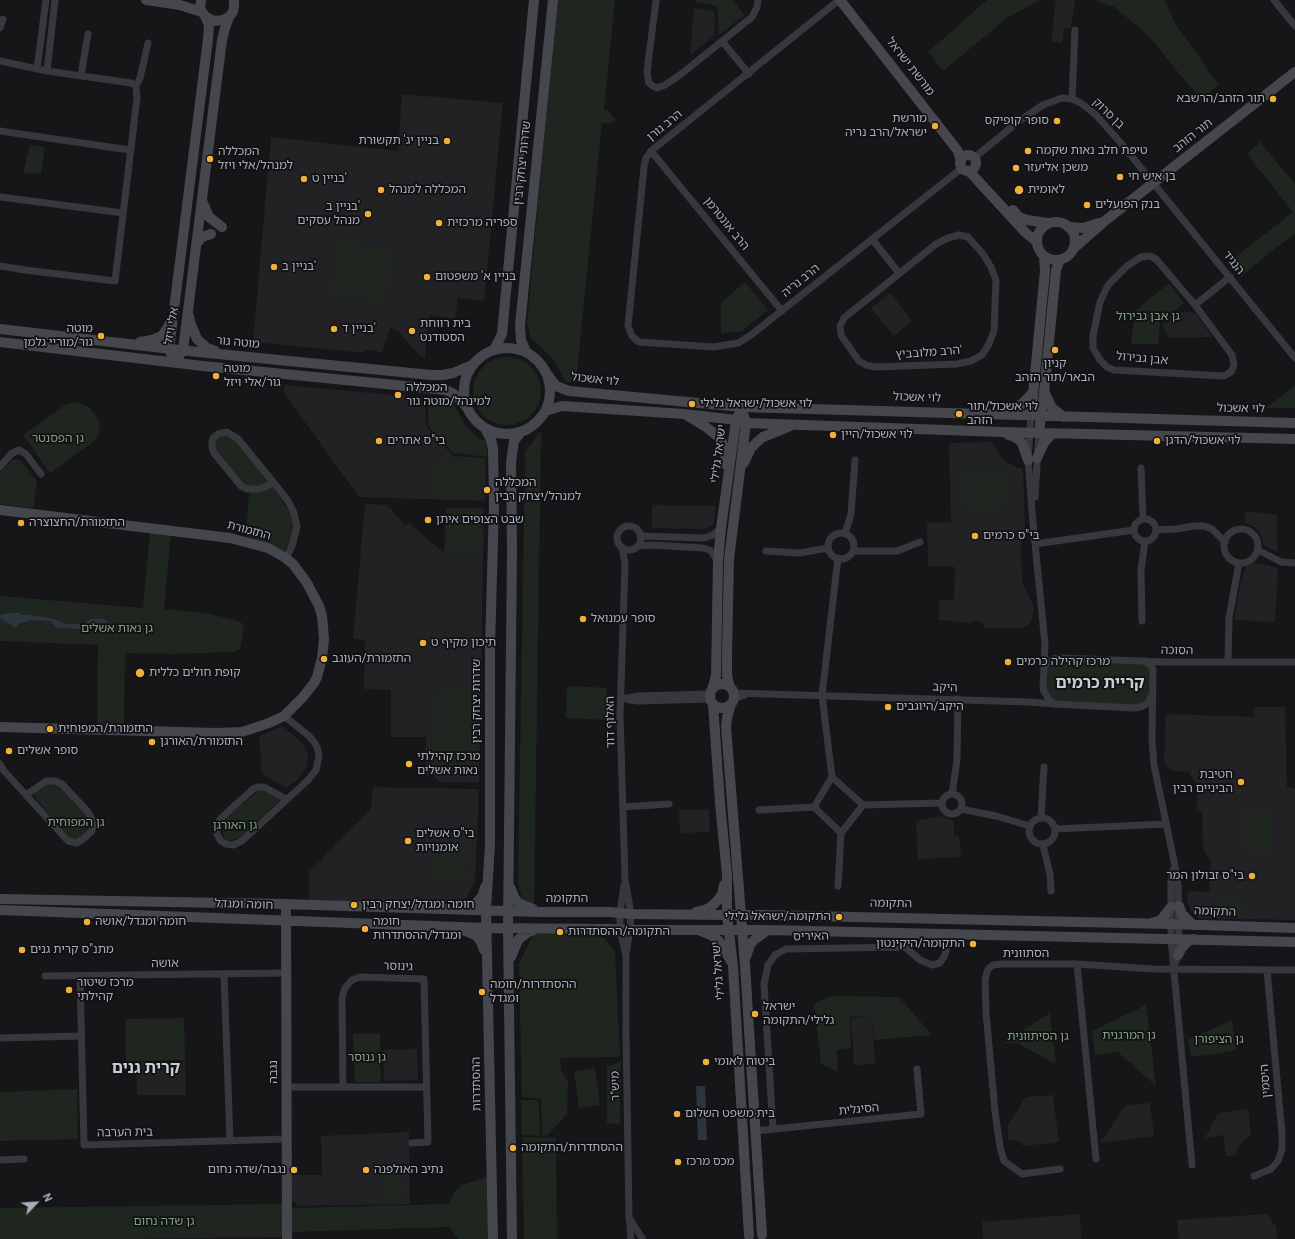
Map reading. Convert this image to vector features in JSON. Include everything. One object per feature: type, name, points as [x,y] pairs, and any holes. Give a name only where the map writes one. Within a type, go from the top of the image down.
[{"type":"street","points":[[38,69],[46,0]]},
{"type":"street","points":[[47,71],[55,0]]},
{"type":"street","points":[[146,0],[180,5],[203,14],[214,21],[223,20],[229,17]]},
{"type":"street","name":"אלי ויזל","points":[[174,362],[169,349],[208,39],[209,25],[203,14],[201,0]]},
{"type":"street","name":"אלי ויזל","points":[[174,362],[183,350],[222,40],[229,17],[233,12],[234,0]]},
{"type":"street","name":"שדרות יצחק רבין","points":[[494,350],[502,334],[534,0]]},
{"type":"street","name":"שדרות יצחק רבין","points":[[526,352],[522,346],[520,325],[553,0]]},
{"type":"street","points":[[656,0],[647,72],[649,83],[658,88],[680,75],[752,18],[757,7],[758,0]]},
{"type":"street","name":"הרב גורן","points":[[632,336],[628,326],[646,158],[652,151],[840,0]]},
{"type":"street","name":"מורשת ישראל","points":[[840,0],[967,161],[1026,233],[1037,242]]},
{"type":"street","points":[[1274,0],[1295,26]]},
{"type":"street","points":[[0,28],[3,19]]},
{"type":"street","points":[[967,161],[1019,121],[1044,105],[1062,98],[1072,99],[1076,30]]},
{"type":"street","points":[[81,75],[88,34]]},
{"type":"street","points":[[722,41],[749,74]]},
{"type":"street","points":[[0,266],[116,281],[137,98],[136,86],[140,78],[148,43]]},
{"type":"street","points":[[0,61],[47,71],[131,83],[136,86]]},
{"type":"street","name":"תור הזהב","points":[[1073,249],[1106,220],[1295,72]]},
{"type":"street","name":"בן סרוק","points":[[1072,99],[1081,103],[1096,115],[1154,183]]},
{"type":"street","points":[[0,131],[17,135],[130,150]]},
{"type":"street","name":"הרב אונטרמן","points":[[652,151],[782,311]]},
{"type":"street","name":"מורשת ישראל","points":[[967,161],[1019,217],[1048,224]]},
{"type":"street","name":"הרב נריה","points":[[632,336],[639,342],[713,347],[738,343],[782,311],[967,161]]},
{"type":"street","name":"הנגיד","points":[[1154,183],[1295,358]]},
{"type":"street","points":[[0,197],[123,213]]},
{"type":"street","points":[[202,202],[209,217],[222,227]]},
{"type":"street","name":"תור הזהב","points":[[1068,226],[1083,228],[1091,227],[1106,220]]},
{"type":"street","points":[[1059,222],[1068,226],[1075,237],[1073,249],[1069,255],[1060,260],[1049,259],[1044,256],[1039,250],[1037,242],[1040,231],[1048,224],[1059,222]]},
{"type":"street","points":[[197,243],[202,237],[210,234]]},
{"type":"street","name":"הרב מלובביץ'","points":[[959,235],[968,237],[983,254],[991,267],[996,280],[994,331],[989,344],[982,355],[971,361],[958,364],[875,367],[866,366],[859,361],[841,335],[840,326],[844,318],[899,273],[936,244],[948,238],[959,235]]},
{"type":"street","points":[[872,239],[899,273]]},
{"type":"street","points":[[1036,416],[1033,392],[1045,271],[1044,256]]},
{"type":"street","name":"אבן גבירול","points":[[1150,256],[1156,259],[1195,305],[1232,355],[1234,365],[1231,372],[1224,376],[1114,370],[1100,360],[1093,348],[1093,336],[1100,302],[1108,285],[1127,266],[1141,258],[1150,256]]},
{"type":"street","points":[[1029,702],[1040,694],[1043,689],[1045,665],[1045,644],[1033,523],[1034,433],[1036,416],[1044,393],[1056,270],[1060,260]]},
{"type":"street","points":[[1195,305],[1230,277]]},
{"type":"street","points":[[188,306],[190,322],[197,339],[207,348],[222,354]]},
{"type":"street","points":[[130,344],[152,340],[162,336],[168,327],[174,310]]},
{"type":"street","name":"מוטה גור","points":[[0,329],[169,349],[431,375],[453,373],[472,365]]},
{"type":"street","points":[[0,342],[174,362],[446,390],[454,394],[467,406]]},
{"type":"street","points":[[503,347],[518,348],[526,352],[531,354],[540,363],[547,374],[550,383],[549,402],[545,411],[534,424],[520,432],[503,434],[491,431],[485,428],[472,416],[467,406],[464,394],[465,381],[469,369],[477,359],[489,351],[503,347]]},
{"type":"street","name":"לוי אשכול","points":[[547,374],[556,386],[569,391],[742,407],[1295,423]]},
{"type":"street","points":[[1000,414],[1017,408],[1033,392]]},
{"type":"street","points":[[1044,393],[1052,408],[1064,417]]},
{"type":"street","points":[[545,411],[562,406],[684,414],[741,421],[795,425],[1034,433],[1295,439]]},
{"type":"street","name":"ישראל גלילי","points":[[741,421],[721,528],[718,562],[716,676],[711,697],[727,875],[727,915],[733,966],[747,1237],[758,1234],[765,1237],[755,1131],[745,965],[726,727],[732,696],[727,676],[729,559],[740,475],[742,407]]},
{"type":"street","points":[[684,414],[706,426],[720,438],[726,459],[727,490]]},
{"type":"street","points":[[740,475],[751,448],[756,443],[770,434],[795,425]]},
{"type":"street","name":"שדרות יצחק רבין","points":[[485,428],[493,448],[494,504],[490,646],[490,837],[486,928]]},
{"type":"street","points":[[274,483],[260,489],[247,489],[241,486],[214,453],[212,447],[213,438],[222,432],[227,432],[238,439],[274,483],[288,501],[294,513],[297,527],[292,546],[286,559]]},
{"type":"street","points":[[512,1239],[508,964],[512,551],[511,462],[514,441],[520,432]]},
{"type":"street","points":[[1002,432],[1017,438],[1033,459]]},
{"type":"street","points":[[1033,459],[1053,433]]},
{"type":"street","points":[[0,466],[11,454],[19,450],[26,454],[40,474]]},
{"type":"street","points":[[845,534],[851,514],[855,460]]},
{"type":"street","points":[[1141,468],[1144,519]]},
{"type":"street","name":"התזמורת","points":[[0,510],[230,538],[268,548],[286,559],[298,570],[316,601],[322,616],[324,639],[320,670],[314,683],[300,701],[284,716],[269,723],[241,732],[217,733],[0,727]]},
{"type":"street","points":[[1144,519],[1151,520],[1156,530],[1153,538],[1145,541],[1139,539],[1134,530],[1136,523],[1144,519]]},
{"type":"street","points":[[635,547],[639,543],[640,533],[635,528],[628,526],[624,527],[617,536],[619,544],[628,550],[635,547],[653,545],[703,548],[710,550],[718,562]]},
{"type":"street","points":[[1156,530],[1194,526],[1204,526],[1212,529],[1225,542],[1226,553],[1233,561],[1239,563],[1244,563],[1253,559],[1258,550],[1256,539],[1248,531],[1237,530],[1232,532],[1225,542]]},
{"type":"street","points":[[640,536],[704,538],[713,535],[721,528]]},
{"type":"street","points":[[1035,544],[1134,530]]},
{"type":"street","points":[[836,534],[845,534],[852,540],[854,546],[853,551],[847,557],[838,558],[830,553],[828,544],[836,534]]},
{"type":"street","points":[[1142,621],[1141,570],[1145,541]]},
{"type":"street","points":[[853,551],[897,551],[920,542]]},
{"type":"street","name":"האלוף דוד","points":[[622,547],[625,564],[621,699],[623,806],[626,879],[630,914]]},
{"type":"street","name":"האלוף דוד","points":[[625,564],[635,547]]},
{"type":"street","points":[[766,551],[798,553],[828,548]]},
{"type":"street","points":[[1258,550],[1282,562],[1295,563]]},
{"type":"street","points":[[814,807],[832,776],[822,695],[838,558]]},
{"type":"street","points":[[1228,662],[1229,618],[1239,563]]},
{"type":"street","points":[[1045,644],[1050,651],[1059,658]]},
{"type":"street","name":"הסוכה","points":[[1045,665],[1053,659],[1059,658],[1165,662],[1295,662]]},
{"type":"street","points":[[1145,661],[1153,669],[1152,740],[1154,765],[1178,884],[1175,906],[1174,967],[1192,1165]]},
{"type":"street","points":[[1153,676],[1157,667],[1165,662]]},
{"type":"street","points":[[621,699],[638,696],[711,697],[720,708],[724,708],[732,696],[724,684],[720,684],[714,687],[711,697]]},
{"type":"street","points":[[1043,689],[1049,700],[1054,704]]},
{"type":"street","name":"היקב","points":[[732,696],[753,693],[1029,702],[1135,708],[1148,713],[1152,718]]},
{"type":"street","points":[[1135,708],[1148,703],[1152,695]]},
{"type":"street","points":[[952,794],[957,760],[958,700]]},
{"type":"street","points":[[284,716],[309,736],[317,747],[319,755],[316,770],[308,780],[242,841],[233,845],[226,844],[220,840],[217,834],[220,819],[253,789],[264,787],[286,799]]},
{"type":"street","points":[[0,764],[4,772],[68,841],[76,843],[92,831],[94,823],[88,812],[62,784],[55,781],[46,781],[26,795]]},
{"type":"street","points":[[1041,818],[1044,767]]},
{"type":"street","points":[[832,776],[864,805],[942,803]]},
{"type":"street","points":[[952,794],[958,796],[962,802],[961,809],[957,814],[948,814],[943,809],[942,803],[947,796],[952,794]]},
{"type":"street","points":[[623,806],[670,804]]},
{"type":"street","points":[[838,886],[841,833],[864,805]]},
{"type":"street","points":[[759,810],[814,807],[841,833]]},
{"type":"street","points":[[961,809],[996,816],[1030,826]]},
{"type":"street","points":[[1041,818],[1045,818],[1051,822],[1055,829],[1054,838],[1047,844],[1043,845],[1038,844],[1031,839],[1029,831],[1030,826],[1034,821],[1041,818]]},
{"type":"street","points":[[1055,829],[1166,824]]},
{"type":"street","points":[[1043,845],[1050,874],[1051,891]]},
{"type":"street","points":[[687,914],[705,910],[712,906],[722,894],[727,875]]},
{"type":"street","points":[[456,910],[469,908],[479,900],[483,895],[488,878]]},
{"type":"street","name":"האלוף דוד","points":[[620,930],[620,913],[626,879]]},
{"type":"street","points":[[509,882],[515,899],[520,904],[538,912]]},
{"type":"street","points":[[738,884],[744,901],[749,908],[764,914]]},
{"type":"street","name":"חומה ומגדל","points":[[0,899],[286,904],[486,910]]},
{"type":"street","name":"נגבה","points":[[286,904],[288,1239]]},
{"type":"street","points":[[1152,923],[1161,920],[1175,906]]},
{"type":"street","points":[[1175,906],[1193,925]]},
{"type":"street","name":"חומה ומגדל","points":[[0,910],[486,928]]},
{"type":"street","name":"התקומה","points":[[486,910],[630,914],[764,914],[1152,923],[1295,928]]},
{"type":"street","name":"מיש\"ר","points":[[630,914],[630,930],[626,954],[626,1040],[629,1217],[631,1239]]},
{"type":"street","points":[[449,926],[478,936],[481,942],[487,968]]},
{"type":"street","points":[[486,928],[948,933],[1295,942]]},
{"type":"street","name":"ההסתדרות","points":[[486,928],[493,1239]]},
{"type":"street","points":[[508,964],[519,938],[528,932],[542,928]]},
{"type":"street","name":"מיש\"ר","points":[[620,930],[626,954]]},
{"type":"street","points":[[693,930],[704,931],[719,941],[733,966]]},
{"type":"street","points":[[745,965],[750,945],[754,940],[768,930]]},
{"type":"street","name":"האיריס","points":[[773,1129],[764,984],[768,965],[775,955],[786,949],[905,946],[920,960],[932,965],[940,963],[945,955],[948,933]]},
{"type":"street","points":[[1175,939],[1178,955]]},
{"type":"street","points":[[1174,967],[1178,955],[1187,942],[1193,939]]},
{"type":"street","points":[[1077,964],[1096,1159]]},
{"type":"street","name":"הסתוונית","points":[[1060,1169],[1022,1174],[1004,1161],[1000,1147],[995,1112],[986,1012],[985,979],[988,970],[993,965],[1077,964],[1153,969],[1174,967],[1295,970]]},
{"type":"street","name":"היסמין","points":[[1254,1176],[1271,1169],[1278,1161],[1282,1149],[1282,1134],[1266,970]]},
{"type":"street","name":"אושה","points":[[45,976],[286,973]]},
{"type":"street","points":[[224,974],[230,1141]]},
{"type":"street","name":"בית הערבה","points":[[80,976],[84,1145],[287,1140]]},
{"type":"street","name":"גינוסר","points":[[343,1087],[342,998],[344,988],[352,980],[360,977],[424,979],[428,1142],[412,1143]]},
{"type":"street","points":[[0,1038],[82,1036]]},
{"type":"street","name":"הסיגלית","points":[[755,1131],[921,1114],[917,1070]]},
{"type":"street","points":[[287,1087],[426,1087]]},
{"type":"street","points":[[0,1160],[24,1159]]},
{"type":"street","points":[[629,1217],[643,1239]]},
{"type":"shaded area","points":[[1056,0],[1075,0],[1071,28],[1064,28],[1062,43],[1051,41]]},
{"type":"shaded area","points":[[694,8],[715,11],[714,36],[690,55]]},
{"type":"shaded area","name":"המכללה למנהל","points":[[402,94],[503,103],[484,301],[458,298],[455,319],[429,315],[425,358],[419,355],[397,330],[390,328],[382,352],[366,350],[363,353],[253,342],[271,137],[398,151]]},
{"type":"shaded area","points":[[890,293],[912,321],[894,336],[871,308]]},
{"type":"shaded area","points":[[1176,311],[1196,313],[1212,337],[1169,338],[1162,325]]},
{"type":"shaded area","name":"בי\"ס אתרים","points":[[284,385],[425,398],[426,426],[453,456],[486,458],[485,501],[359,497],[284,393]]},
{"type":"shaded area","name":"בי\"ס כרמים","points":[[992,442],[1005,461],[1023,469],[1025,531],[1021,542],[1021,561],[1023,585],[1034,608],[1029,624],[1023,628],[986,628],[979,620],[969,623],[939,620],[939,600],[954,600],[955,567],[928,566],[927,523],[951,522],[949,443]]},
{"type":"shaded area","name":"תיכון מקיף ט","points":[[365,504],[387,505],[405,526],[409,523],[444,553],[446,508],[484,508],[479,782],[440,782],[433,776],[426,775],[426,737],[391,737],[391,690],[364,689],[365,640],[353,639]]},
{"type":"shaded area","points":[[652,505],[715,506],[714,525],[703,529],[652,528]]},
{"type":"shaded area","points":[[1245,511],[1277,515],[1277,552],[1264,546],[1261,534],[1255,527],[1245,523]]},
{"type":"shaded area","points":[[1253,563],[1278,568],[1275,622],[1234,620],[1240,585],[1246,565]]},
{"type":"shaded area","points":[[20,613],[21,615],[31,615],[53,619],[67,624],[84,624],[91,619],[103,619],[115,626],[112,629],[104,628],[98,624],[88,624],[83,629],[57,628],[50,621],[31,620],[19,624],[16,628],[0,618],[0,615]]},
{"type":"shaded area","name":"חטיבת הביניים רבין","points":[[1255,707],[1285,707],[1287,787],[1295,789],[1295,920],[1199,918],[1192,912],[1187,901],[1188,891],[1209,892],[1211,861],[1203,849],[1202,811],[1197,811],[1198,785],[1188,772],[1173,771],[1164,762],[1166,714],[1254,717]]},
{"type":"shaded area","points":[[283,726],[304,745],[308,756],[307,767],[297,780],[286,788],[262,774],[259,736]]},
{"type":"shaded area","name":"בי\"ס אשלים אומנויות","points":[[373,787],[479,789],[475,882],[466,898],[446,905],[309,900],[309,872],[371,809]]},
{"type":"shaded area","points":[[709,809],[710,832],[680,833],[679,810]]},
{"type":"shaded area","points":[[940,816],[954,821],[954,835],[959,836],[961,857],[918,859],[916,821]]},
{"type":"shaded area","points":[[872,1016],[875,1064],[854,1065],[851,1018]]},
{"type":"shaded area","points":[[417,1049],[418,1080],[384,1081],[383,1050]]},
{"type":"shaded area","points":[[136,1062],[185,1062],[186,1095],[137,1095]]},
{"type":"shaded area","points":[[696,1086],[705,1086],[706,1110],[697,1110]]},
{"type":"shaded area","points":[[1053,1095],[1059,1142],[1023,1146],[1020,1141],[1008,1140],[1008,1125],[1026,1097]]},
{"type":"shaded area","points":[[1150,1103],[1154,1136],[1100,1143],[1126,1105]]},
{"type":"shaded area","points":[[1248,1109],[1251,1134],[1236,1149],[1237,1155],[1226,1156],[1223,1135],[1205,1138],[1218,1113]]},
{"type":"shaded area","points":[[697,1115],[706,1115],[707,1140],[698,1140]]},
{"type":"shaded area","name":"נתיב האולפנה","points":[[409,1132],[410,1204],[296,1206],[296,1202],[291,1202],[291,1175],[322,1175],[321,1136]]},
{"type":"shaded area","points":[[1080,1214],[1081,1239],[983,1239],[982,1222]]},
{"type":"shaded area","points":[[1267,1214],[1276,1227],[1277,1239],[1179,1239],[1177,1220]]},
{"type":"green space","points":[[557,0],[615,0],[604,111],[608,110],[616,120],[610,123],[602,123],[576,383],[566,382],[554,360],[531,339],[527,322]]},
{"type":"green space","points":[[695,0],[732,0],[745,15],[719,35],[717,6],[695,2]]},
{"type":"green space","points":[[987,0],[1040,0],[1007,18],[943,71],[928,52]]},
{"type":"green space","points":[[1094,0],[1165,0],[1175,23],[1219,85],[1201,100],[1147,34],[1114,7]]},
{"type":"green space","points":[[1260,142],[1295,184],[1295,233],[1241,276],[1229,262],[1293,212],[1247,154]]},
{"type":"green space","points":[[30,145],[45,147],[41,174],[23,173]]},
{"type":"green space","points":[[336,242],[392,248],[386,302],[331,296]]},
{"type":"green space","points":[[745,282],[768,310],[741,332],[721,333],[721,303]]},
{"type":"green space","name":"גן אבן גבירול","points":[[1169,283],[1184,303],[1160,323],[1158,344],[1131,344],[1135,311]]},
{"type":"green space","points":[[500,357],[514,357],[526,362],[536,372],[541,384],[541,398],[536,410],[526,420],[514,425],[500,425],[488,420],[478,410],[473,398],[473,384],[478,372],[488,362]]},
{"type":"green space","points":[[1295,386],[1295,408],[1266,408]]},
{"type":"green space","points":[[428,398],[447,399],[453,403],[464,423],[477,437],[488,442],[487,457],[453,453],[428,426]]},
{"type":"green space","name":"גן הפסנטר","points":[[75,402],[90,408],[100,422],[96,440],[50,473],[23,435],[65,405]]},
{"type":"green space","points":[[541,431],[534,907],[523,903],[518,884],[525,452]]},
{"type":"green space","points":[[222,434],[231,436],[271,482],[260,487],[248,488],[242,485],[214,447],[215,440]]},
{"type":"green space","points":[[13,459],[20,460],[37,481],[33,508],[0,504],[0,473]]},
{"type":"green space","points":[[434,460],[482,461],[481,497],[433,495]]},
{"type":"green space","points":[[1007,469],[1008,507],[964,508],[963,470]]},
{"type":"green space","points":[[272,486],[292,516],[295,525],[292,539],[285,554],[265,542],[246,536],[249,493],[260,491]]},
{"type":"green space","points":[[447,510],[482,511],[481,555],[447,554]]},
{"type":"green space","name":"גן נאות אשלים","points":[[150,531],[171,534],[164,609],[207,613],[241,622],[244,628],[240,649],[235,652],[172,654],[125,653],[124,726],[97,725],[98,645],[0,641],[0,596],[143,608]]},
{"type":"green space","points":[[1049,661],[1150,665],[1152,695],[1143,706],[1054,704],[1046,696],[1045,665]]},
{"type":"green space","points":[[567,686],[607,688],[606,720],[566,718]]},
{"type":"green space","points":[[436,692],[477,692],[476,776],[435,775]]},
{"type":"green space","name":"גן המפוחית","points":[[47,783],[61,786],[87,813],[92,823],[90,830],[76,841],[70,839],[33,795]]},
{"type":"green space","name":"גן האורגן","points":[[258,791],[263,791],[280,800],[241,837],[228,840],[223,836],[223,820]]},
{"type":"green space","points":[[1243,809],[1272,809],[1272,854],[1242,853]]},
{"type":"green space","points":[[434,839],[468,840],[467,882],[433,881]]},
{"type":"green space","points":[[1217,898],[1245,899],[1244,918],[1216,917]]},
{"type":"green space","points":[[587,933],[604,938],[615,951],[620,1057],[560,1058],[561,1070],[568,1081],[567,1114],[548,1135],[542,1136],[541,1099],[522,1097],[519,964],[533,934]]},
{"type":"green space","points":[[832,996],[899,997],[932,1035],[874,1040],[872,1016],[850,1017],[851,1048],[837,1050],[838,1072],[821,1064],[814,1003]]},
{"type":"green space","name":"גן המרגנית","points":[[1146,1005],[1156,1086],[1118,1052],[1095,1055],[1092,1031]]},
{"type":"green space","name":"גן הסיתוונית","points":[[1050,1013],[1056,1064],[1017,1043],[1003,1043]]},
{"type":"green space","points":[[184,1018],[185,1060],[126,1061],[125,1019]]},
{"type":"green space","name":"גן הציפורן","points":[[1232,1020],[1236,1050],[1209,1055],[1191,1056],[1188,1040]]},
{"type":"green space","name":"גן גנוסר","points":[[380,1033],[381,1082],[355,1082],[353,1034]]},
{"type":"green space","points":[[621,1061],[620,1124],[607,1123],[607,1067]]},
{"type":"green space","points":[[595,1068],[600,1105],[579,1108],[574,1071]]},
{"type":"green space","points":[[77,1089],[78,1139],[0,1141],[0,1092]]},
{"type":"green space","points":[[521,1100],[539,1100],[540,1136],[522,1135]]},
{"type":"green space","points":[[522,1137],[556,1138],[557,1239],[524,1239]]},
{"type":"green space","points":[[381,1167],[402,1167],[404,1198],[382,1199]]},
{"type":"green space","points":[[490,1176],[491,1239],[458,1239],[449,1227],[291,1232],[291,1208],[449,1204],[454,1192],[462,1185]]},
{"type":"green space","name":"גן שדה נחום","points":[[284,1204],[285,1237],[0,1239],[0,1208]]},
{"type":"place","name":"תור הזהב/הרשבא","points":[[1273,99]]},
{"type":"place","name":"סופר קופיקס","points":[[1057,121]]},
{"type":"place","name":"מורשת ישראל/הרב נריה","points":[[935,126]]},
{"type":"place","name":"בניין יג' תקשורת","points":[[447,141]]},
{"type":"place","name":"טיפת חלב נאות שקמה","points":[[1028,151]]},
{"type":"place","name":"המכללה למנהל/אלי ויזל","points":[[210,159]]},
{"type":"place","name":"משכן אליעזר","points":[[1016,168]]},
{"type":"place","name":"בן איש חי","points":[[1120,177]]},
{"type":"place","name":"בניין ט'","points":[[304,179]]},
{"type":"place","name":"המכללה למנהל","points":[[381,190]]},
{"type":"place","name":"לאומית","points":[[1019,190]]},
{"type":"place","name":"בנק הפועלים","points":[[1087,205]]},
{"type":"place","name":"בניין ב' מנהל עסקים","points":[[368,214]]},
{"type":"place","name":"ספריה מרכזית","points":[[439,223]]},
{"type":"place","name":"בניין ב'","points":[[274,267]]},
{"type":"place","name":"בניין א' משפטום","points":[[427,277]]},
{"type":"place","name":"בניין ד'","points":[[334,329]]},
{"type":"place","name":"בית רווחת הסטודנט","points":[[412,331]]},
{"type":"place","name":"מוטה גור/מוריי גלמן","points":[[101,336]]},
{"type":"place","name":"קניון הבאר/תור הזהב","points":[[1055,350]]},
{"type":"place","name":"מוטה גור/אלי ויזל","points":[[216,376]]},
{"type":"place","name":"המכללה למינהל/מוטה גור","points":[[398,395]]},
{"type":"place","name":"לוי אשכול/ישראל גלילי","points":[[692,404]]},
{"type":"place","name":"לוי אשכול/תור הזהב","points":[[959,414]]},
{"type":"place","name":"לוי אשכול/היין","points":[[833,435]]},
{"type":"place","name":"בי\"ס אתרים","points":[[379,441]]},
{"type":"place","name":"לוי אשכול/הדגן","points":[[1157,441]]},
{"type":"place","name":"המכללה למנהל/יצחק רבין","points":[[487,490]]},
{"type":"place","name":"שבט הצופים איתן","points":[[428,520]]},
{"type":"place","name":"התזמורת/החצוצרה","points":[[21,523]]},
{"type":"place","name":"בי\"ס כרמים","points":[[975,536]]},
{"type":"place","name":"סופר עמנואל","points":[[583,619]]},
{"type":"place","name":"תיכון מקיף ט","points":[[423,643]]},
{"type":"place","name":"התזמורת/העוגב","points":[[324,659]]},
{"type":"place","name":"מרכז קהילה כרמים","points":[[1008,662]]},
{"type":"place","name":"קופת חולים כללית","points":[[140,673]]},
{"type":"place","name":"היקב/היוגבים","points":[[888,707]]},
{"type":"place","name":"התזמורת/המפוחית","points":[[50,729]]},
{"type":"place","name":"התזמורת/האורגן","points":[[152,742]]},
{"type":"place","name":"סופר אשלים","points":[[9,751]]},
{"type":"place","name":"מרכז קהילתי נאות אשלים","points":[[409,764]]},
{"type":"place","name":"חטיבת הביניים רבין","points":[[1241,782]]},
{"type":"place","name":"בי\"ס אשלים אומנויות","points":[[408,841]]},
{"type":"place","name":"בי\"ס זבולון המר","points":[[1252,876]]},
{"type":"place","name":"חומה ומגדל/יצחק רבין","points":[[354,905]]},
{"type":"place","name":"התקומה/ישראל גלילי","points":[[839,917]]},
{"type":"place","name":"חומה ומגדל/אושה","points":[[87,922]]},
{"type":"place","name":"חומה ומגדל/ההסתדרות","points":[[365,929]]},
{"type":"place","name":"התקומה/ההסתדרות","points":[[560,932]]},
{"type":"place","name":"התקומה/היקינטון","points":[[973,944]]},
{"type":"place","name":"מתנ\"ס קרית גנים","points":[[22,950]]},
{"type":"place","name":"מרכז שיטור קהילתי","points":[[69,990]]},
{"type":"place","name":"ההסתדרות/חומה ומגדל","points":[[482,992]]},
{"type":"place","name":"ישראל גלילי/התקומה","points":[[755,1014]]},
{"type":"place","name":"ביטוח לאומי","points":[[706,1062]]},
{"type":"place","name":"בית משפט השלום","points":[[677,1114]]},
{"type":"place","name":"ההסתדרות/התקומה","points":[[513,1148]]},
{"type":"place","name":"מכס מרכז","points":[[678,1162]]},
{"type":"place","name":"נגבה/שדה נחום","points":[[294,1170]]},
{"type":"place","name":"נתיב האולפנה","points":[[366,1170]]},
{"type":"district","name":"קריית כרמים","points":[[1100,684]]},
{"type":"district","name":"קרית גנים","points":[[146,1069]]}]
